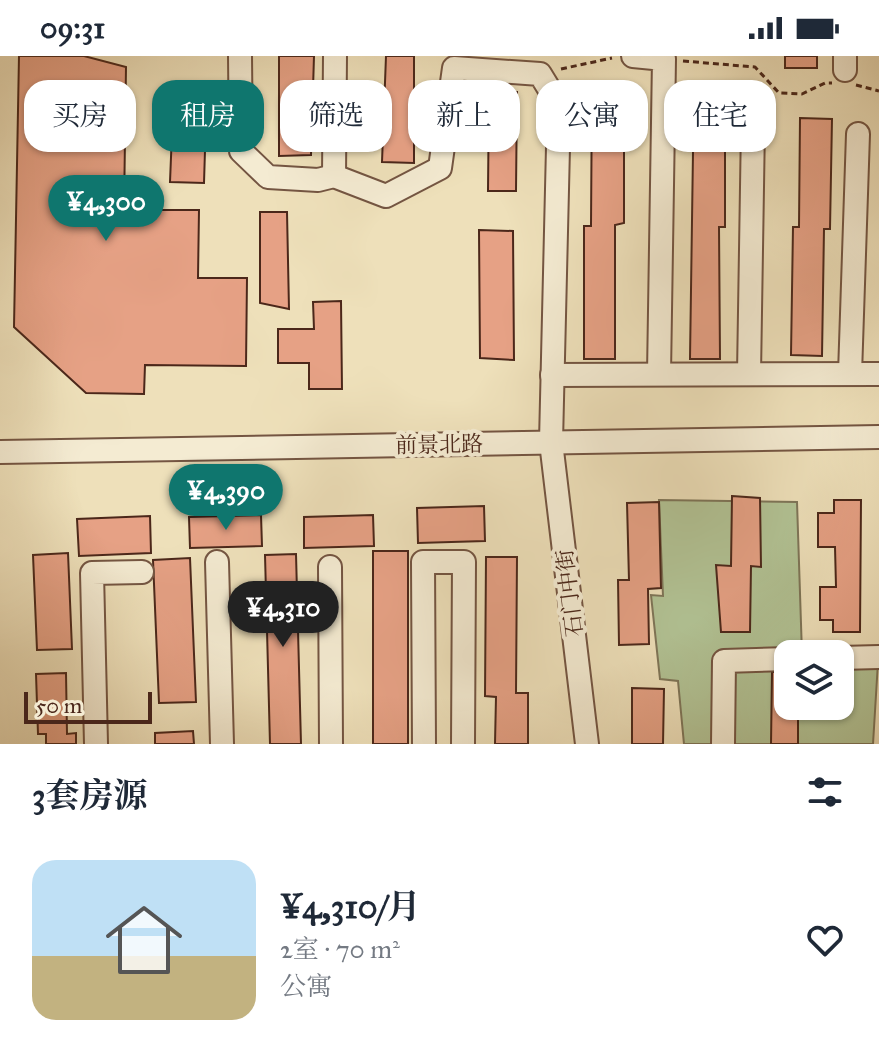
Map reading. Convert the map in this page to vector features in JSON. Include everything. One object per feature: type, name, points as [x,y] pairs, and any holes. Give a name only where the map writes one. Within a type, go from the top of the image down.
[{"type":"street","points":[[240,56],[241,151],[268,177],[318,180],[334,176],[386,196],[440,168],[454,68],[540,74]]},
{"type":"street","points":[[334,176],[335,56]]},
{"type":"street","points":[[633,56],[664,59],[659,374]]},
{"type":"street","name":"石门中街","points":[[540,74],[559,105],[551,442],[587,744]]},
{"type":"street","points":[[850,374],[858,134]]},
{"type":"street","points":[[749,374],[753,152]]},
{"type":"street","points":[[552,375],[879,374]]},
{"type":"street","name":"前景北路","points":[[0,452],[879,437]]},
{"type":"street","points":[[217,562],[222,744]]},
{"type":"street","points":[[424,744],[423,562],[464,562],[463,744]]},
{"type":"street","points":[[330,567],[331,744]]},
{"type":"street","points":[[96,744],[92,573],[142,572]]},
{"type":"street","points":[[854,658],[879,657]]},
{"type":"street","points":[[723,744],[724,661],[774,659]]},
{"type":"path","points":[[540,74],[620,56]]},
{"type":"path","points":[[664,59],[755,67],[779,93],[802,94],[844,74],[879,91]]},
{"type":"green space","points":[[659,500],[797,502],[802,640],[774,640],[774,720],[854,720],[854,662],[878,662],[873,744],[684,744],[678,681],[660,679],[651,595],[663,596]]},
{"type":"building","points":[[19,56],[84,56],[126,67],[126,80],[24,80],[24,152],[125,152],[124,210],[199,210],[198,278],[247,278],[246,366],[145,365],[144,394],[86,393],[14,327]]},
{"type":"building","points":[[279,56],[314,56],[313,80],[280,80],[280,152],[311,152],[311,155],[279,156]]},
{"type":"building","points":[[386,56],[414,56],[414,80],[408,80],[408,152],[414,152],[414,163],[382,162],[382,152],[392,152],[392,80],[385,80]]},
{"type":"building","points":[[785,56],[817,56],[817,68],[785,68]]},
{"type":"building","points":[[800,118],[832,119],[830,229],[824,229],[822,356],[791,355],[793,227],[799,227]]},
{"type":"building","points":[[171,152],[205,152],[204,183],[170,182]]},
{"type":"building","points":[[488,152],[516,152],[516,191],[488,191]]},
{"type":"building","points":[[592,152],[624,152],[624,223],[615,225],[615,359],[584,359],[584,226],[591,226]]},
{"type":"building","points":[[693,152],[725,152],[725,227],[719,227],[720,359],[690,359]]},
{"type":"building","points":[[260,212],[287,212],[289,309],[260,303]]},
{"type":"building","points":[[479,230],[513,231],[514,360],[480,358]]},
{"type":"building","points":[[341,301],[342,389],[309,389],[309,363],[278,363],[278,329],[314,329],[313,302]]},
{"type":"building","points":[[732,496],[760,498],[761,567],[751,566],[750,632],[721,632],[716,565],[731,566]]},
{"type":"building","points":[[834,500],[861,500],[860,632],[833,632],[833,620],[820,620],[820,587],[836,587],[835,547],[818,547],[818,513],[834,513]]},
{"type":"building","points":[[659,502],[661,588],[648,589],[649,644],[619,645],[618,580],[629,580],[627,503]]},
{"type":"building","points":[[484,506],[485,541],[418,543],[417,508]]},
{"type":"building","points":[[261,515],[262,546],[190,548],[189,517]]},
{"type":"building","points":[[373,515],[374,546],[304,548],[304,517]]},
{"type":"building","points":[[150,516],[151,553],[79,556],[77,519]]},
{"type":"building","points":[[373,551],[408,551],[408,744],[373,744]]},
{"type":"building","points":[[68,553],[72,649],[37,650],[33,555]]},
{"type":"building","points":[[296,554],[301,744],[270,744],[265,555]]},
{"type":"building","points":[[486,557],[517,557],[516,693],[528,693],[528,744],[495,744],[496,697],[485,696]]},
{"type":"building","points":[[190,558],[196,702],[159,703],[153,560]]},
{"type":"building","points":[[774,672],[774,720],[798,720],[798,744],[771,744]]},
{"type":"building","points":[[66,673],[67,734],[76,733],[76,744],[46,744],[46,734],[38,734],[36,674]]},
{"type":"building","points":[[632,688],[664,689],[663,744],[632,744]]},
{"type":"building","points":[[193,731],[194,744],[155,744],[155,733]]}]
